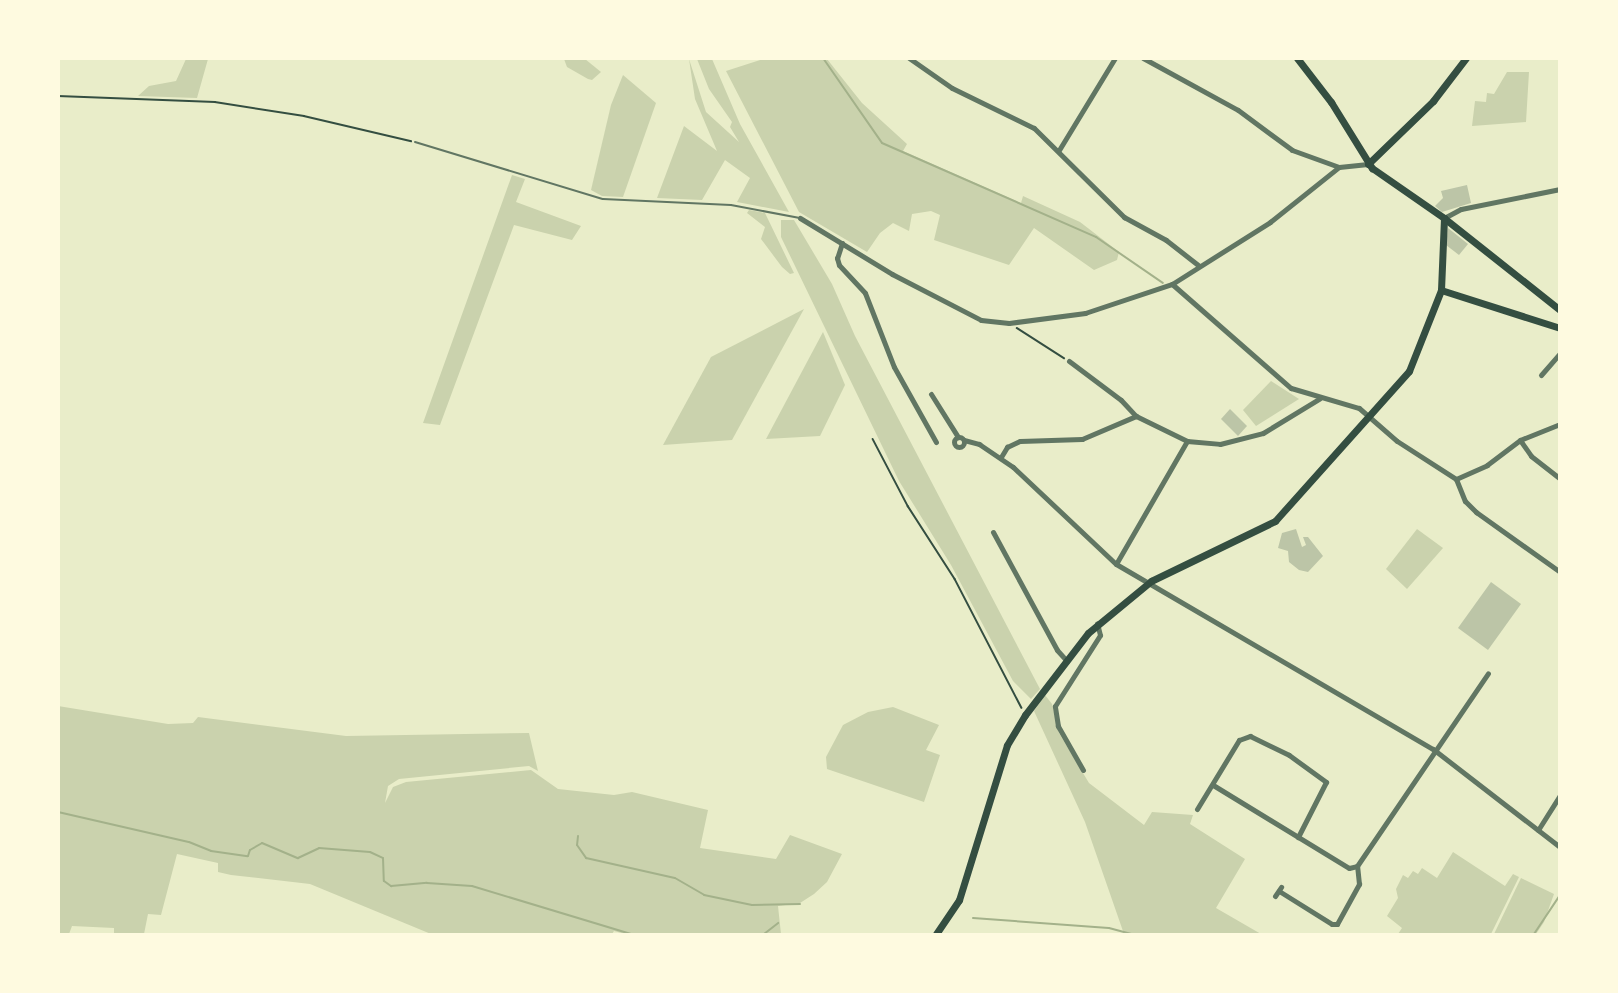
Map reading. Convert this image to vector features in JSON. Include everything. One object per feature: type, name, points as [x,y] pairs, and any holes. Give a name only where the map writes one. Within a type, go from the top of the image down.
[{"type":"main road","points":[[1298,58],[1331,102],[1368,164],[1444,218],[1560,310]]},
{"type":"main road","points":[[1368,164],[1433,101],[1466,58]]},
{"type":"main road","points":[[936,934],[959,900],[1001,758],[1025,715],[1097,623],[1151,581],[1275,521],[1413,364],[1441,290],[1444,218]]},
{"type":"main road","points":[[1441,290],[1560,328]]},
{"type":"street","points":[[909,58],[952,88],[1021,120],[1059,150],[1124,217],[1166,240],[1198,265]]},
{"type":"street","points":[[1059,150],[1115,58]]},
{"type":"street","points":[[1143,58],[1238,110],[1292,150],[1339,166],[1368,164]]},
{"type":"street","points":[[800,218],[981,320],[1009,323],[1085,313],[1172,284],[1198,265],[1270,222],[1339,166]]},
{"type":"street","points":[[1444,218],[1461,209],[1560,189]]},
{"type":"street","points":[[842,243],[837,258],[839,265],[865,293],[894,367],[936,442]]},
{"type":"street","points":[[1172,284],[1280,379],[1300,393],[1359,408],[1366,416],[1456,479],[1466,501],[1476,512],[1560,572]]},
{"type":"street","points":[[1541,375],[1560,353]]},
{"type":"street","points":[[1069,362],[1121,400],[1136,416],[1187,441],[1208,445],[1252,437],[1319,399]]},
{"type":"street","points":[[931,394],[961,439],[1001,457],[1116,564],[1151,581],[1433,749],[1560,847]]},
{"type":"street","points":[[1001,457],[1013,443],[1082,438],[1136,416]]},
{"type":"street","points":[[1456,479],[1488,465],[1520,440],[1560,424]]},
{"type":"street","points":[[1520,440],[1531,456],[1560,479]]},
{"type":"street","points":[[1116,564],[1187,441]]},
{"type":"street","points":[[993,532],[1057,650],[1067,661]]},
{"type":"street","points":[[1083,770],[1058,726],[1055,706],[1100,635],[1097,623]]},
{"type":"street","points":[[1278,891],[1332,924],[1337,924],[1359,884],[1358,866],[1433,749],[1488,673]]},
{"type":"street","points":[[1197,809],[1245,736],[1289,755],[1326,782],[1298,837]]},
{"type":"street","points":[[1213,785],[1349,868],[1358,866]]},
{"type":"street","points":[[1538,830],[1560,795]]},
{"type":"lane","points":[[415,142],[603,199],[731,205],[800,218]]},
{"type":"path","points":[[58,96],[215,102],[304,116],[415,142]]},
{"type":"path","points":[[1009,323],[1069,362]]},
{"type":"path","points":[[873,439],[908,506],[955,579],[1025,715]]},
{"type":"green space","points":[[766,58],[827,59],[862,103],[907,144],[903,151],[1021,203],[1023,196],[1080,222],[1119,252],[1117,260],[1094,270],[1034,228],[1009,265],[934,240],[940,215],[931,211],[912,214],[909,231],[893,223],[880,233],[867,252],[799,212],[726,71]]},
{"type":"green space","points":[[186,59],[208,59],[197,98],[138,96],[149,86],[176,81]]},
{"type":"green space","points":[[564,59],[585,59],[601,72],[592,80],[588,79],[567,67]]},
{"type":"green space","points":[[689,59],[706,112],[739,142],[730,127],[732,122],[709,89],[697,59],[712,59],[740,124],[789,212],[737,202],[750,178],[725,160],[702,200],[657,198],[684,126],[717,151],[695,99]]},
{"type":"green space","points":[[1507,72],[1529,72],[1526,122],[1472,126],[1475,101],[1486,102],[1487,93],[1494,94]]},
{"type":"green space","points":[[623,75],[656,103],[623,197],[602,196],[591,190],[611,105]]},
{"type":"green space","points":[[512,175],[525,179],[516,202],[581,226],[572,240],[514,225],[440,425],[423,423]]},
{"type":"green space","points":[[749,210],[765,213],[794,273],[790,274],[782,267],[761,239],[765,227],[747,213]]},
{"type":"green space","points":[[781,220],[794,220],[832,284],[855,336],[1040,689],[1031,699],[1013,681],[951,565],[899,481],[781,237]]},
{"type":"green space","points":[[804,309],[732,440],[663,445],[711,357]]},
{"type":"green space","points":[[823,332],[845,385],[820,436],[766,439]]},
{"type":"green space","points":[[1271,381],[1299,399],[1256,426],[1243,410]]},
{"type":"green space","points":[[1417,529],[1443,548],[1407,589],[1386,569]]},
{"type":"green space","points":[[1045,695],[1052,704],[1059,733],[1089,783],[1144,825],[1152,812],[1193,815],[1190,824],[1245,859],[1216,908],[1261,934],[1124,934],[1085,822],[1034,711]]},
{"type":"green space","points":[[58,706],[168,724],[193,723],[198,717],[346,736],[529,733],[538,771],[529,766],[399,779],[388,786],[385,803],[393,787],[406,782],[531,770],[558,789],[614,795],[632,792],[708,810],[700,848],[776,859],[790,835],[842,854],[827,882],[814,894],[800,903],[778,906],[781,934],[625,934],[614,931],[612,934],[431,934],[310,884],[231,875],[218,872],[218,863],[177,854],[161,915],[148,914],[144,934],[114,934],[114,928],[72,926],[69,934],[59,934]]},
{"type":"green space","points":[[893,707],[939,725],[926,750],[940,755],[924,802],[827,769],[826,757],[843,725],[868,712]]},
{"type":"green space","points":[[1453,852],[1505,886],[1513,874],[1519,877],[1491,934],[1398,934],[1402,928],[1387,916],[1398,898],[1396,889],[1403,875],[1408,878],[1413,871],[1418,874],[1422,868],[1437,878]]},
{"type":"green space","points":[[1521,878],[1554,894],[1544,922],[1536,934],[1494,934]]},
{"type":"building","points":[[1467,185],[1471,203],[1442,212],[1435,206],[1443,198],[1441,191]]},
{"type":"building","points":[[1448,228],[1468,244],[1459,255],[1446,245]]},
{"type":"building","points":[[1230,409],[1247,426],[1238,436],[1221,419]]},
{"type":"building","points":[[1296,529],[1302,547],[1306,545],[1303,537],[1308,537],[1323,556],[1308,572],[1299,570],[1289,562],[1288,551],[1278,548],[1282,533]]},
{"type":"building","points":[[1491,582],[1521,604],[1488,650],[1458,628]]},
{"type":"waterway","points":[[823,58],[882,143],[1096,237],[1163,283]]},
{"type":"waterway","points":[[58,812],[189,842],[211,851],[248,856],[250,850],[262,843],[298,858],[319,848],[370,852],[383,858],[384,881],[391,886],[427,883],[472,886],[631,934]]},
{"type":"waterway","points":[[578,836],[577,845],[586,858],[675,878],[704,895],[752,905],[800,904]]},
{"type":"waterway","points":[[1534,934],[1560,895]]},
{"type":"waterway","points":[[973,918],[1109,928],[1132,934]]},
{"type":"waterway","points":[[764,934],[778,923]]}]
